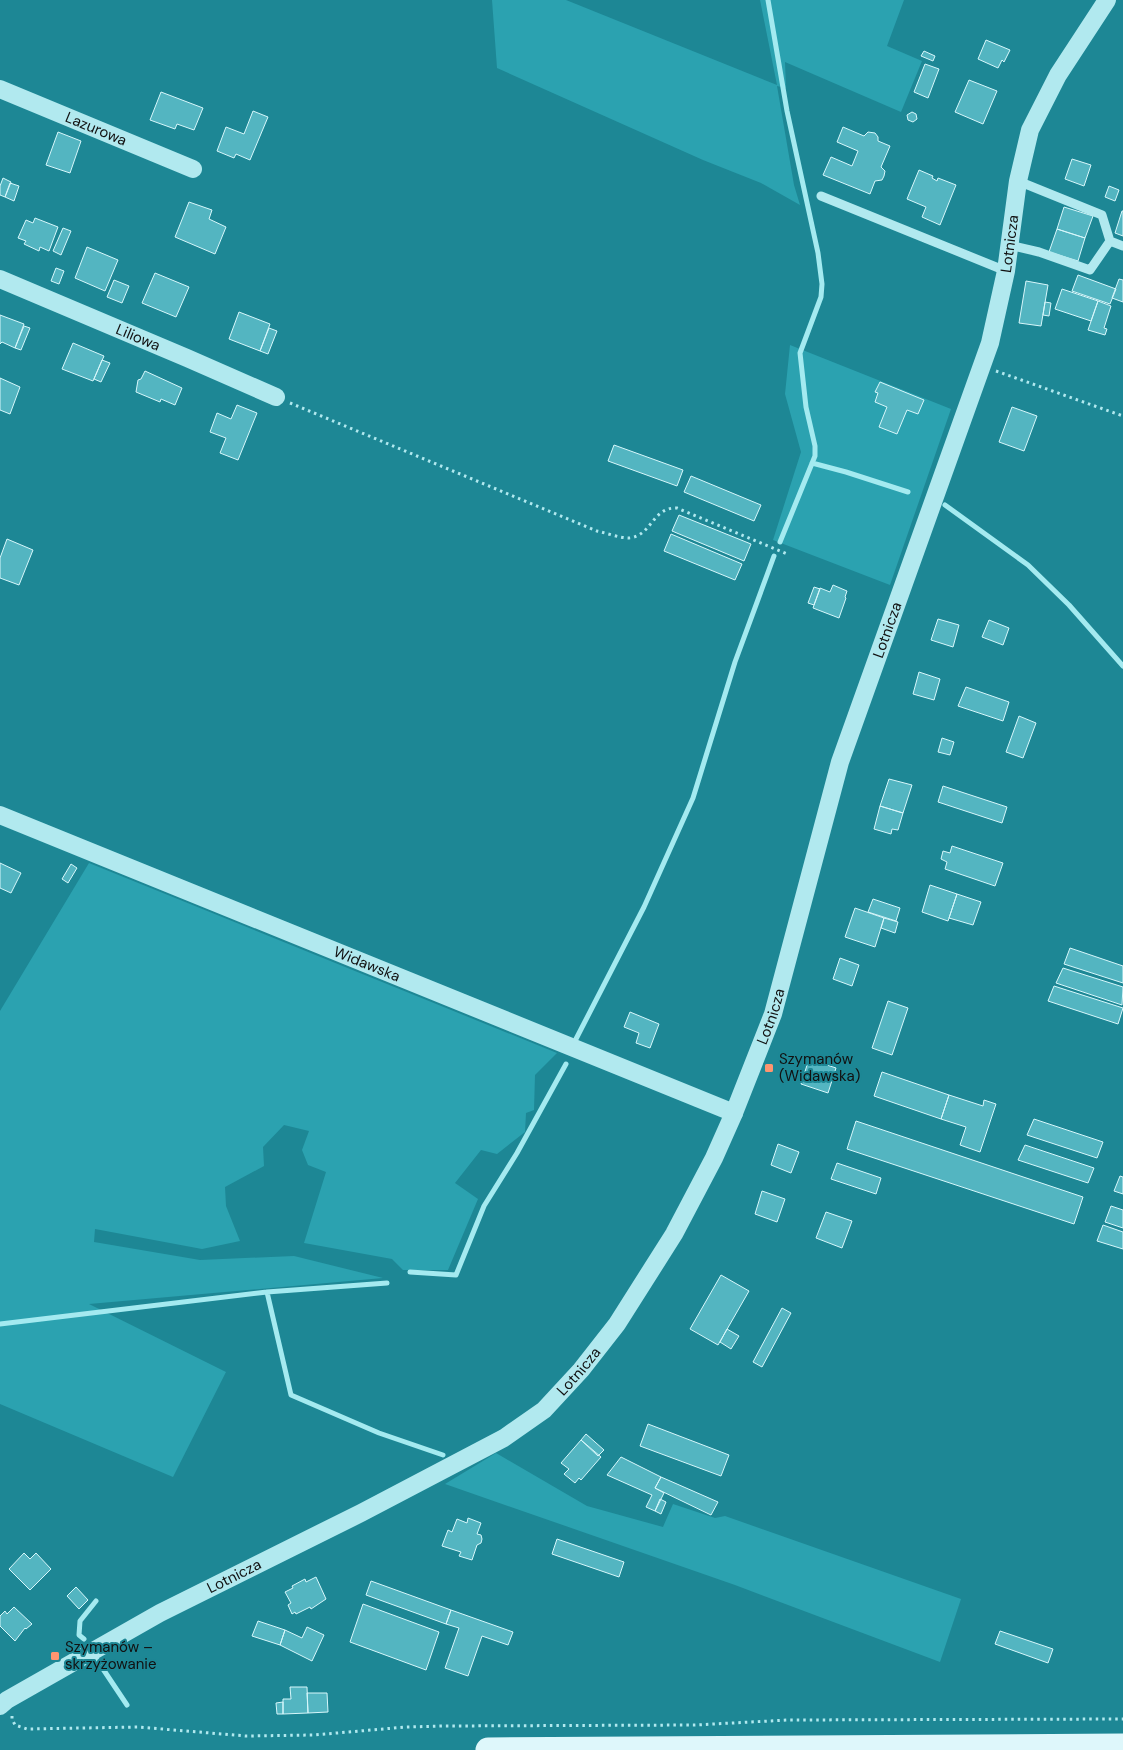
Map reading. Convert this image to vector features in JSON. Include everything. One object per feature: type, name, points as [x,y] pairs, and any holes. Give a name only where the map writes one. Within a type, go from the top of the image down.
[{"type":"main road","points":[[488,1750],[967,1749],[1123,1746]]},
{"type":"street","name":"Lotnicza","points":[[7,1709],[7,1700],[160,1612],[361,1513],[504,1438],[544,1410],[581,1370],[627,1307],[674,1234],[714,1158],[773,1014],[840,762],[982,367],[992,334],[1006,271],[1018,181],[1030,130],[1058,75],[1107,0]]},
{"type":"street","name":"Lazurowa","points":[[0,89],[193,169]]},
{"type":"street","name":"Liliowa","points":[[0,279],[276,397]]},
{"type":"street","name":"Widawska","points":[[0,815],[734,1113]]},
{"type":"lane","points":[[1018,181],[1102,215],[1110,241]]},
{"type":"lane","points":[[822,196],[1006,271]]},
{"type":"lane","points":[[1009,245],[1039,252],[1090,270],[1110,241]]},
{"type":"lane","points":[[1110,241],[1123,246]]},
{"type":"path","points":[[982,367],[1123,416]]},
{"type":"path","points":[[276,397],[597,531],[629,538],[645,532],[660,512],[668,508],[677,508],[787,554]]},
{"type":"path","points":[[7,1709],[15,1725],[27,1729],[138,1727],[246,1736],[339,1734],[406,1727],[695,1725],[788,1720],[1123,1719]]},
{"type":"shaded area","points":[[492,0],[566,0],[777,85],[760,0],[904,0],[887,46],[922,61],[901,112],[785,62],[786,88],[777,86],[794,185],[800,205],[761,183],[703,160],[497,68]]},
{"type":"shaded area","points":[[790,345],[951,409],[890,585],[773,540],[801,452],[785,394]]},
{"type":"shaded area","points":[[89,863],[557,1053],[535,1075],[534,1110],[526,1113],[525,1132],[497,1154],[481,1150],[455,1183],[478,1199],[448,1270],[403,1270],[392,1259],[304,1243],[326,1172],[308,1165],[302,1150],[309,1131],[284,1125],[263,1147],[264,1166],[225,1187],[226,1206],[240,1241],[202,1249],[95,1229],[94,1242],[200,1260],[294,1256],[383,1278],[89,1304],[226,1372],[173,1477],[0,1404],[0,1011]]},
{"type":"shaded area","points":[[496,1453],[587,1506],[663,1527],[673,1504],[715,1518],[725,1516],[961,1599],[940,1662],[735,1585],[445,1484]]},
{"type":"building","points":[[986,40],[1010,50],[1004,62],[1002,60],[998,68],[978,59]]},
{"type":"building","points":[[924,51],[935,56],[933,61],[921,56]]},
{"type":"building","points":[[925,64],[939,69],[928,98],[914,92]]},
{"type":"building","points":[[969,80],[997,91],[983,124],[955,112]]},
{"type":"building","points":[[161,92],[203,108],[194,130],[177,124],[175,129],[150,120]]},
{"type":"building","points":[[253,111],[268,117],[250,160],[236,154],[234,158],[217,151],[226,127],[244,134]]},
{"type":"building","points":[[912,112],[916,114],[917,119],[913,122],[908,120],[907,115]]},
{"type":"building","points":[[843,127],[864,136],[868,132],[875,133],[878,141],[890,146],[881,167],[885,171],[884,176],[882,180],[875,181],[870,194],[823,175],[831,157],[852,166],[858,151],[837,142]]},
{"type":"building","points":[[58,132],[81,141],[70,173],[46,165]]},
{"type":"building","points":[[1072,159],[1091,165],[1084,186],[1065,179]]},
{"type":"building","points":[[919,170],[933,176],[932,178],[937,181],[938,178],[956,185],[940,225],[922,217],[926,207],[907,199]]},
{"type":"building","points":[[3,178],[11,182],[5,197],[0,195],[0,186]]},
{"type":"building","points":[[10,183],[19,186],[14,201],[5,197]]},
{"type":"building","points":[[1109,186],[1119,190],[1115,201],[1105,197]]},
{"type":"building","points":[[189,202],[212,210],[209,219],[226,227],[215,254],[175,237]]},
{"type":"building","points":[[1064,207],[1093,216],[1085,238],[1057,229]]},
{"type":"building","points":[[1123,211],[1123,236],[1115,233]]},
{"type":"building","points":[[35,218],[58,227],[49,251],[40,247],[39,251],[24,244],[26,241],[18,238],[26,220],[33,223]]},
{"type":"building","points":[[63,228],[71,231],[61,255],[53,251]]},
{"type":"building","points":[[1057,229],[1085,238],[1078,261],[1049,252]]},
{"type":"building","points":[[87,247],[118,260],[105,291],[75,278]]},
{"type":"building","points":[[56,268],[64,271],[59,284],[51,281]]},
{"type":"building","points":[[155,273],[189,287],[176,317],[142,303]]},
{"type":"building","points":[[1078,275],[1116,289],[1110,304],[1072,291]]},
{"type":"building","points":[[1119,279],[1123,280],[1123,302],[1112,298]]},
{"type":"building","points":[[114,280],[129,286],[122,303],[107,297]]},
{"type":"building","points":[[1026,281],[1048,285],[1041,326],[1019,323]]},
{"type":"building","points":[[1062,289],[1098,301],[1091,321],[1055,309]]},
{"type":"building","points":[[1098,301],[1111,306],[1104,328],[1107,329],[1105,335],[1088,330]]},
{"type":"building","points":[[1045,302],[1051,303],[1049,316],[1043,315]]},
{"type":"building","points":[[239,312],[270,324],[260,351],[229,339]]},
{"type":"building","points":[[0,315],[24,324],[15,348],[2,342],[0,344]]},
{"type":"building","points":[[24,326],[30,328],[21,350],[15,348]]},
{"type":"building","points":[[269,328],[277,331],[268,354],[260,351]]},
{"type":"building","points":[[73,343],[104,356],[93,381],[62,369]]},
{"type":"building","points":[[102,360],[110,363],[101,382],[94,379]]},
{"type":"building","points":[[145,371],[182,388],[175,405],[161,399],[160,402],[136,392],[138,380],[141,379]]},
{"type":"building","points":[[0,378],[20,387],[10,414],[0,410]]},
{"type":"building","points":[[880,382],[924,400],[918,414],[907,410],[897,434],[879,427],[887,407],[875,402],[878,393],[875,392]]},
{"type":"building","points":[[237,405],[257,413],[238,460],[220,453],[226,438],[210,432],[217,413],[231,419]]},
{"type":"building","points":[[1012,407],[1037,416],[1024,451],[999,442]]},
{"type":"building","points":[[614,445],[683,470],[677,486],[608,461]]},
{"type":"building","points":[[691,476],[761,505],[754,521],[684,492]]},
{"type":"building","points":[[679,515],[751,544],[744,561],[672,531]]},
{"type":"building","points":[[671,534],[742,564],[735,580],[664,551]]},
{"type":"building","points":[[7,539],[33,550],[19,585],[0,578],[0,558]]},
{"type":"building","points":[[833,585],[847,591],[839,618],[813,608],[820,588],[830,592]]},
{"type":"building","points":[[814,587],[820,589],[814,605],[808,603]]},
{"type":"building","points":[[938,619],[959,625],[953,647],[931,640]]},
{"type":"building","points":[[989,620],[1009,628],[1003,645],[982,637]]},
{"type":"building","points":[[919,672],[940,679],[934,700],[913,694]]},
{"type":"building","points":[[966,687],[1009,702],[1003,721],[958,706]]},
{"type":"building","points":[[1019,716],[1036,723],[1023,758],[1006,752]]},
{"type":"building","points":[[942,738],[954,742],[950,755],[938,752]]},
{"type":"building","points":[[889,779],[912,785],[903,813],[880,806]]},
{"type":"building","points":[[943,786],[1007,807],[1002,823],[938,802]]},
{"type":"building","points":[[880,806],[903,813],[898,830],[892,829],[891,834],[874,829]]},
{"type":"building","points":[[952,846],[1003,863],[995,886],[945,869],[947,862],[941,859],[943,851],[950,853]]},
{"type":"building","points":[[0,863],[21,873],[11,893],[0,888]]},
{"type":"building","points":[[71,864],[77,868],[68,883],[62,879]]},
{"type":"building","points":[[930,885],[957,894],[948,921],[922,912]]},
{"type":"building","points":[[957,894],[981,902],[973,925],[949,918]]},
{"type":"building","points":[[873,899],[900,908],[896,921],[868,912]]},
{"type":"building","points":[[855,908],[884,918],[875,947],[845,937]]},
{"type":"building","points":[[884,918],[898,922],[895,933],[881,928]]},
{"type":"building","points":[[1070,948],[1123,966],[1123,983],[1064,964]]},
{"type":"building","points":[[840,958],[859,965],[852,986],[833,979]]},
{"type":"building","points":[[1063,968],[1123,987],[1122,1005],[1056,983]]},
{"type":"building","points":[[1054,986],[1123,1008],[1118,1024],[1048,1001]]},
{"type":"building","points":[[888,1001],[908,1008],[892,1055],[872,1048]]},
{"type":"building","points":[[630,1012],[659,1024],[650,1048],[636,1043],[639,1033],[624,1027]]},
{"type":"building","points":[[809,1059],[836,1068],[828,1093],[801,1084]]},
{"type":"building","points":[[882,1072],[949,1095],[941,1119],[874,1096]]},
{"type":"building","points":[[949,1095],[983,1106],[984,1100],[996,1104],[980,1152],[960,1145],[966,1127],[941,1119]]},
{"type":"building","points":[[1034,1119],[1103,1142],[1097,1158],[1027,1135]]},
{"type":"building","points":[[856,1121],[1083,1197],[1074,1224],[847,1149]]},
{"type":"building","points":[[778,1144],[799,1152],[791,1173],[771,1165]]},
{"type":"building","points":[[1025,1145],[1094,1168],[1088,1183],[1018,1160]]},
{"type":"building","points":[[837,1163],[881,1178],[876,1194],[831,1179]]},
{"type":"building","points":[[1120,1176],[1123,1177],[1123,1194],[1114,1191]]},
{"type":"building","points":[[762,1191],[785,1199],[777,1222],[755,1214]]},
{"type":"building","points":[[1111,1206],[1123,1210],[1123,1228],[1105,1222]]},
{"type":"building","points":[[826,1212],[852,1221],[842,1248],[816,1238]]},
{"type":"building","points":[[1103,1225],[1123,1232],[1123,1249],[1097,1241]]},
{"type":"building","points":[[721,1275],[749,1291],[718,1345],[690,1329]]},
{"type":"building","points":[[782,1308],[791,1313],[762,1367],[753,1362]]},
{"type":"building","points":[[727,1329],[739,1336],[731,1349],[720,1342]]},
{"type":"building","points":[[648,1424],[729,1455],[721,1476],[640,1446]]},
{"type":"building","points":[[586,1434],[604,1450],[598,1456],[581,1440]]},
{"type":"building","points":[[581,1440],[601,1457],[581,1480],[579,1478],[575,1483],[564,1474],[569,1469],[561,1463]]},
{"type":"building","points":[[621,1457],[661,1477],[655,1488],[664,1493],[655,1511],[646,1507],[652,1495],[607,1475]]},
{"type":"building","points":[[661,1477],[718,1502],[711,1515],[655,1488]]},
{"type":"building","points":[[660,1499],[666,1502],[661,1514],[655,1511]]},
{"type":"building","points":[[468,1518],[481,1523],[477,1534],[481,1535],[482,1539],[481,1543],[477,1545],[472,1560],[459,1556],[461,1552],[442,1546],[448,1530],[452,1532],[457,1519],[467,1523]]},
{"type":"building","points":[[557,1539],[624,1562],[619,1577],[552,1554]]},
{"type":"building","points":[[24,1553],[30,1559],[36,1553],[51,1569],[30,1590],[9,1569]]},
{"type":"building","points":[[316,1577],[326,1599],[311,1609],[310,1607],[292,1614],[288,1605],[291,1603],[285,1592],[305,1579],[306,1582]]},
{"type":"building","points":[[371,1581],[451,1610],[446,1624],[366,1595]]},
{"type":"building","points":[[76,1587],[88,1600],[79,1609],[67,1596]]},
{"type":"building","points":[[363,1604],[439,1632],[426,1670],[350,1642]]},
{"type":"building","points":[[14,1607],[32,1624],[25,1628],[15,1641],[0,1626],[0,1616],[5,1611],[7,1614]]},
{"type":"building","points":[[451,1610],[513,1632],[508,1645],[482,1636],[468,1676],[445,1668],[459,1628],[446,1624]]},
{"type":"building","points":[[258,1621],[285,1630],[280,1645],[252,1636]]},
{"type":"building","points":[[307,1627],[324,1635],[312,1661],[280,1645],[285,1630],[302,1638]]},
{"type":"building","points":[[1000,1631],[1053,1649],[1048,1663],[995,1644]]},
{"type":"building","points":[[290,1687],[307,1687],[308,1713],[283,1714],[283,1699],[291,1699]]},
{"type":"building","points":[[307,1693],[327,1693],[328,1712],[308,1713]]},
{"type":"building","points":[[283,1702],[283,1714],[277,1714],[276,1703]]},
{"type":"waterway","points":[[768,0],[787,111],[818,253],[822,284],[821,297],[800,353],[806,407],[815,446],[815,456],[780,542]]},
{"type":"waterway","points":[[812,463],[908,492]]},
{"type":"waterway","points":[[945,505],[1028,565],[1069,605],[1123,666]]},
{"type":"waterway","points":[[576,1039],[644,907],[693,798],[735,662],[774,556]]},
{"type":"waterway","points":[[410,1272],[456,1275],[484,1206],[517,1153],[566,1064]]},
{"type":"waterway","points":[[0,1324],[267,1292],[387,1283]]},
{"type":"waterway","points":[[267,1292],[291,1395],[379,1433],[443,1455]]},
{"type":"waterway","points":[[84,1639],[79,1635],[80,1621],[96,1601]]},
{"type":"waterway","points":[[97,1660],[127,1705]]},
{"type":"place","name":"Szymanów (Widawska)","points":[[769,1068]]},
{"type":"place","name":"Szymanów – skrzyżowanie","points":[[55,1656]]}]
